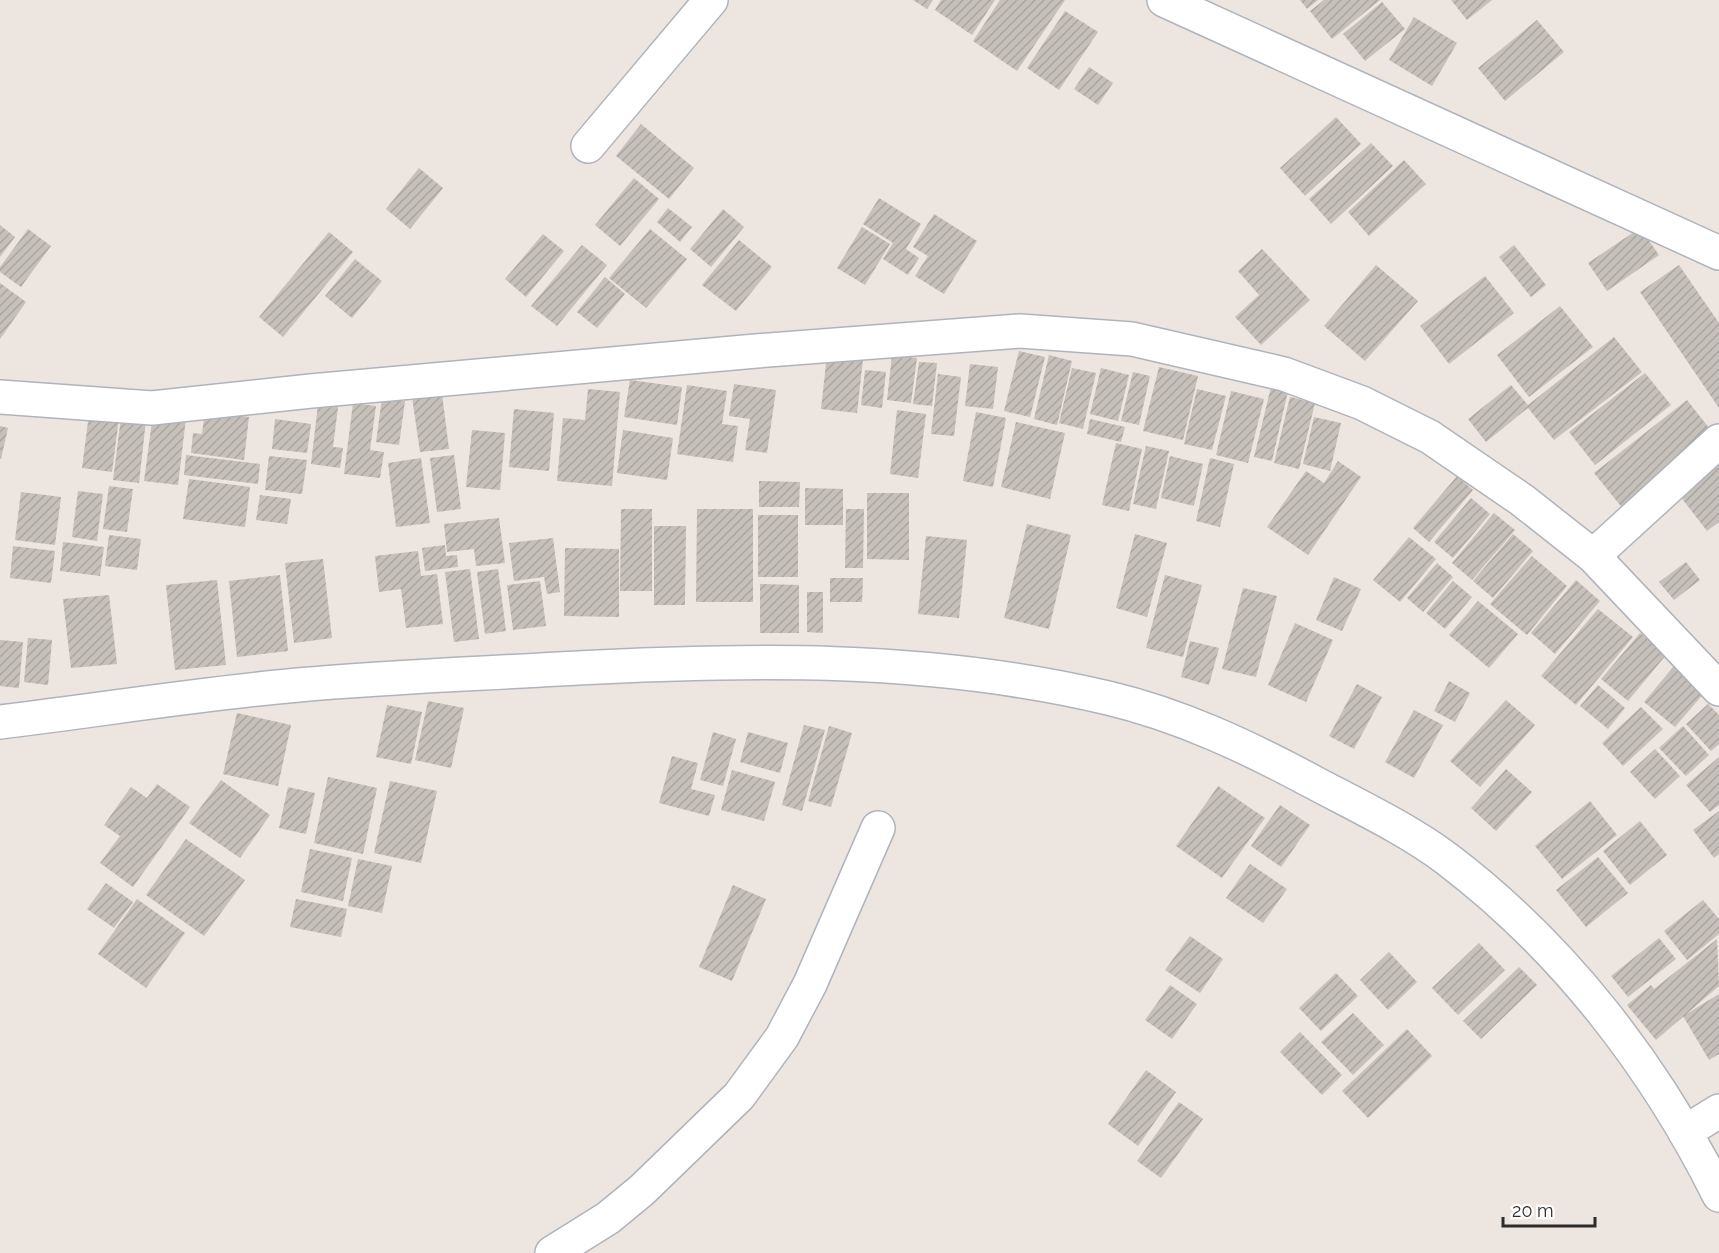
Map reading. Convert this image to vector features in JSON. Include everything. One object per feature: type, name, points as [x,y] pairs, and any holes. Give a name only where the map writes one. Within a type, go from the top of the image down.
[{"type":"street","points":[[588,146],[711,0]]},
{"type":"street","points":[[1164,0],[1719,253]]},
{"type":"street","points":[[0,397],[152,408],[756,351],[1020,331],[1131,339],[1284,374],[1362,403],[1439,444],[1522,500],[1593,556],[1719,689]]},
{"type":"street","points":[[1593,556],[1719,441]]},
{"type":"street","points":[[0,722],[298,685],[632,665],[796,663],[910,666],[971,671],[1114,699],[1198,727],[1265,756],[1444,856],[1515,915],[1573,976],[1634,1051],[1685,1132],[1719,1195]]},
{"type":"street","points":[[552,1253],[608,1218],[642,1190],[739,1096],[782,1036],[804,995],[878,828]]},
{"type":"street","points":[[1685,1132],[1719,1111]]},
{"type":"building","points":[[913,0],[933,0],[927,9]]},
{"type":"building","points":[[941,0],[995,0],[972,35],[935,10]]},
{"type":"building","points":[[1000,0],[1065,0],[1017,71],[973,41]]},
{"type":"building","points":[[1300,0],[1318,0],[1307,9]]},
{"type":"building","points":[[1324,0],[1380,0],[1332,39],[1310,11]]},
{"type":"building","points":[[1451,0],[1492,0],[1467,20]]},
{"type":"building","points":[[1382,2],[1405,29],[1365,61],[1343,34]]},
{"type":"building","points":[[1065,11],[1098,32],[1059,90],[1027,68]]},
{"type":"building","points":[[1414,17],[1457,43],[1432,86],[1389,60]]},
{"type":"building","points":[[1537,20],[1564,52],[1505,101],[1478,68]]},
{"type":"building","points":[[1089,67],[1113,83],[1098,105],[1074,89]]},
{"type":"building","points":[[1336,117],[1361,144],[1305,196],[1280,168]]},
{"type":"building","points":[[641,124],[694,168],[669,199],[616,156]]},
{"type":"building","points":[[1371,143],[1393,166],[1331,224],[1309,199]]},
{"type":"building","points":[[1404,160],[1426,184],[1369,236],[1348,212]]},
{"type":"building","points":[[419,168],[443,188],[410,229],[386,209]]},
{"type":"building","points":[[634,178],[659,199],[620,246],[595,225]]},
{"type":"building","points":[[879,198],[921,224],[906,249],[919,258],[908,275],[883,259],[893,243],[863,224]]},
{"type":"building","points":[[668,208],[692,227],[680,242],[657,222]]},
{"type":"building","points":[[723,209],[744,227],[711,267],[690,249]]},
{"type":"building","points":[[934,214],[977,241],[944,294],[915,276],[928,256],[913,247]]},
{"type":"building","points":[[0,225],[15,237],[0,257]]},
{"type":"building","points":[[862,227],[890,244],[865,285],[837,268]]},
{"type":"building","points":[[1640,228],[1659,255],[1607,291],[1588,263]]},
{"type":"building","points":[[28,229],[51,246],[21,287],[0,272],[0,267]]},
{"type":"building","points":[[650,229],[687,259],[646,308],[609,278]]},
{"type":"building","points":[[329,232],[353,252],[283,337],[259,317]]},
{"type":"building","points":[[543,234],[564,251],[526,297],[505,279]]},
{"type":"building","points":[[739,240],[772,267],[736,311],[702,285]]},
{"type":"building","points":[[582,245],[607,265],[557,326],[531,306]]},
{"type":"building","points":[[1514,245],[1546,285],[1531,297],[1499,257]]},
{"type":"building","points":[[1262,249],[1310,300],[1261,345],[1235,317],[1259,295],[1238,271]]},
{"type":"building","points":[[355,259],[382,281],[352,318],[325,296]]},
{"type":"building","points":[[1376,265],[1418,301],[1365,361],[1324,326]]},
{"type":"building","points":[[1679,265],[1719,323],[1719,408],[1640,292]]},
{"type":"building","points":[[1485,276],[1514,313],[1449,364],[1420,326]]},
{"type":"building","points":[[605,277],[625,294],[597,328],[577,312]]},
{"type":"building","points":[[0,283],[26,302],[0,339]]},
{"type":"building","points":[[1560,306],[1593,347],[1529,397],[1497,355]]},
{"type":"building","points":[[1614,337],[1642,372],[1554,440],[1528,408],[1486,442],[1468,419],[1511,385],[1528,405]]},
{"type":"building","points":[[1019,351],[1045,357],[1030,417],[1004,411]]},
{"type":"building","points":[[827,355],[863,359],[857,413],[821,409]]},
{"type":"building","points":[[892,355],[917,358],[911,403],[887,400]]},
{"type":"building","points":[[1049,355],[1072,361],[1057,425],[1034,419]]},
{"type":"building","points":[[919,362],[937,363],[932,406],[913,404]]},
{"type":"building","points":[[970,364],[998,367],[993,409],[965,406]]},
{"type":"building","points":[[1159,367],[1198,376],[1183,440],[1143,431]]},
{"type":"building","points":[[1072,368],[1096,373],[1083,429],[1059,423]]},
{"type":"building","points":[[1101,368],[1129,375],[1118,421],[1090,414]]},
{"type":"building","points":[[865,370],[886,372],[882,408],[861,405]]},
{"type":"building","points":[[1133,372],[1150,376],[1139,425],[1121,421]]},
{"type":"building","points":[[1645,373],[1671,405],[1595,465],[1569,432]]},
{"type":"building","points":[[938,374],[961,377],[954,436],[931,434]]},
{"type":"building","points":[[630,380],[682,387],[677,425],[624,417]]},
{"type":"building","points":[[734,384],[776,390],[767,453],[745,450],[750,419],[729,416]]},
{"type":"building","points":[[687,385],[727,391],[722,424],[738,426],[733,462],[677,454]]},
{"type":"building","points":[[1271,387],[1288,391],[1272,461],[1254,457]]},
{"type":"building","points":[[588,389],[620,392],[612,486],[557,481],[563,418],[585,420]]},
{"type":"building","points":[[1197,389],[1226,396],[1212,450],[1184,444]]},
{"type":"building","points":[[1231,391],[1264,399],[1248,463],[1216,455]]},
{"type":"building","points":[[442,394],[449,449],[420,452],[412,397]]},
{"type":"building","points":[[319,396],[339,399],[333,447],[343,448],[340,468],[311,464]]},
{"type":"building","points":[[1290,397],[1315,403],[1299,469],[1274,463]]},
{"type":"building","points":[[382,398],[405,401],[399,445],[376,442]]},
{"type":"building","points":[[1687,400],[1717,438],[1624,510],[1594,473]]},
{"type":"building","points":[[353,403],[376,406],[370,450],[384,452],[380,478],[344,474]]},
{"type":"building","points":[[514,409],[554,413],[549,471],[509,467]]},
{"type":"building","points":[[897,410],[926,414],[918,478],[890,474]]},
{"type":"building","points":[[205,411],[249,417],[244,460],[191,453],[193,433],[202,434]]},
{"type":"building","points":[[976,412],[1006,418],[993,487],[963,481]]},
{"type":"building","points":[[89,414],[119,418],[112,472],[82,468]]},
{"type":"building","points":[[153,414],[186,418],[178,485],[144,481]]},
{"type":"building","points":[[121,417],[146,420],[139,483],[113,480]]},
{"type":"building","points":[[1314,417],[1341,423],[1330,471],[1303,464]]},
{"type":"building","points":[[275,419],[311,424],[307,453],[272,449]]},
{"type":"building","points":[[1090,419],[1125,427],[1121,442],[1087,434]]},
{"type":"building","points":[[1016,422],[1065,433],[1050,499],[1001,487]]},
{"type":"building","points":[[0,426],[8,428],[1,459],[0,458]]},
{"type":"building","points":[[472,430],[505,433],[500,490],[466,487]]},
{"type":"building","points":[[623,430],[673,438],[667,480],[617,473]]},
{"type":"building","points":[[1116,443],[1142,449],[1129,511],[1102,505]]},
{"type":"building","points":[[1146,446],[1169,451],[1156,509],[1133,504]]},
{"type":"building","points":[[186,455],[260,464],[258,484],[184,475]]},
{"type":"building","points":[[454,455],[461,509],[437,512],[430,458]]},
{"type":"building","points":[[269,456],[307,460],[302,494],[265,490]]},
{"type":"building","points":[[1170,456],[1203,464],[1194,506],[1161,498]]},
{"type":"building","points":[[421,458],[430,523],[396,527],[388,463]]},
{"type":"building","points":[[1210,458],[1234,464],[1220,527],[1196,521]]},
{"type":"building","points":[[1338,461],[1361,477],[1308,555],[1267,527],[1306,471],[1324,483]]},
{"type":"building","points":[[1719,465],[1719,522],[1707,531],[1680,496]]},
{"type":"building","points":[[1457,476],[1473,490],[1429,542],[1413,528]]},
{"type":"building","points":[[189,479],[250,487],[245,527],[183,519]]},
{"type":"building","points":[[759,481],[800,482],[799,507],[759,507]]},
{"type":"building","points":[[109,486],[133,489],[127,532],[103,529]]},
{"type":"building","points":[[805,488],[843,489],[843,525],[805,525]]},
{"type":"building","points":[[78,491],[103,494],[97,541],[72,537]]},
{"type":"building","points":[[21,492],[61,497],[55,545],[15,540]]},
{"type":"building","points":[[867,493],[909,493],[909,560],[867,559]]},
{"type":"building","points":[[260,495],[291,499],[287,524],[256,520]]},
{"type":"building","points":[[1471,498],[1490,514],[1453,558],[1434,542]]},
{"type":"building","points":[[621,509],[652,509],[652,591],[620,591]]},
{"type":"building","points":[[697,509],[753,509],[753,602],[696,602]]},
{"type":"building","points":[[846,509],[864,509],[863,568],[845,568]]},
{"type":"building","points":[[1494,513],[1515,530],[1472,580],[1452,563]]},
{"type":"building","points":[[758,515],[798,515],[798,577],[758,577]]},
{"type":"building","points":[[499,518],[505,563],[476,566],[474,549],[447,552],[444,524]]},
{"type":"building","points":[[1027,524],[1071,535],[1049,629],[1004,618]]},
{"type":"building","points":[[654,526],[686,526],[685,605],[654,605]]},
{"type":"building","points":[[1135,534],[1167,543],[1147,617],[1116,608]]},
{"type":"building","points":[[1513,534],[1533,551],[1493,598],[1473,581]]},
{"type":"building","points":[[109,535],[141,539],[137,570],[105,566]]},
{"type":"building","points":[[926,536],[967,540],[959,618],[918,614]]},
{"type":"building","points":[[1409,537],[1436,559],[1400,602],[1373,580]]},
{"type":"building","points":[[553,538],[560,592],[547,594],[544,577],[514,581],[509,543]]},
{"type":"building","points":[[63,542],[104,547],[100,576],[60,571]]},
{"type":"building","points":[[445,545],[446,556],[457,555],[458,567],[425,571],[422,548]]},
{"type":"building","points":[[13,546],[55,551],[51,583],[10,578]]},
{"type":"building","points":[[565,548],[619,549],[619,617],[564,616]]},
{"type":"building","points":[[418,551],[421,576],[437,574],[443,624],[406,628],[401,589],[379,592],[375,556]]},
{"type":"building","points":[[1532,556],[1567,586],[1527,635],[1490,604]]},
{"type":"building","points":[[323,559],[332,638],[294,643],[285,563]]},
{"type":"building","points":[[1686,562],[1700,580],[1674,600],[1659,582]]},
{"type":"building","points":[[1437,563],[1453,577],[1423,612],[1407,598]]},
{"type":"building","points":[[470,569],[479,639],[454,642],[445,572]]},
{"type":"building","points":[[498,569],[506,631],[485,634],[477,572]]},
{"type":"building","points":[[280,575],[288,651],[237,657],[229,581]]},
{"type":"building","points":[[1165,575],[1202,585],[1183,657],[1146,648]]},
{"type":"building","points":[[1334,577],[1361,589],[1342,631],[1316,620]]},
{"type":"building","points":[[830,578],[863,578],[862,602],[830,602]]},
{"type":"building","points":[[217,580],[226,665],[175,670],[166,585]]},
{"type":"building","points":[[1576,580],[1600,601],[1555,654],[1531,633]]},
{"type":"building","points":[[540,581],[546,626],[513,630],[507,585]]},
{"type":"building","points":[[1453,581],[1472,597],[1445,629],[1426,613]]},
{"type":"building","points":[[760,584],[799,585],[799,633],[760,633]]},
{"type":"building","points":[[1243,588],[1277,596],[1256,677],[1222,669]]},
{"type":"building","points":[[807,592],[823,592],[823,633],[807,632]]},
{"type":"building","points":[[109,595],[117,664],[71,668],[63,599]]},
{"type":"building","points":[[1478,601],[1518,634],[1489,668],[1449,635]]},
{"type":"building","points":[[1598,609],[1633,637],[1576,705],[1541,676]]},
{"type":"building","points":[[1295,623],[1333,640],[1306,702],[1268,685]]},
{"type":"building","points":[[1640,633],[1667,654],[1628,701],[1601,679]]},
{"type":"building","points":[[28,638],[52,640],[48,685],[24,682]]},
{"type":"building","points":[[0,640],[23,642],[19,688],[0,686]]},
{"type":"building","points":[[1190,641],[1219,648],[1209,685],[1181,677]]},
{"type":"building","points":[[1674,666],[1705,692],[1675,727],[1644,702]]},
{"type":"building","points":[[1449,681],[1470,693],[1455,722],[1434,711]]},
{"type":"building","points":[[1357,684],[1382,697],[1354,749],[1329,736]]},
{"type":"building","points":[[1598,685],[1625,708],[1608,729],[1580,706]]},
{"type":"building","points":[[1506,700],[1535,725],[1480,787],[1450,761]]},
{"type":"building","points":[[428,701],[464,708],[451,768],[415,760]]},
{"type":"building","points":[[1708,704],[1719,715],[1719,744],[1711,751],[1686,724]]},
{"type":"building","points":[[387,705],[422,712],[411,764],[376,757]]},
{"type":"building","points":[[1641,707],[1663,729],[1623,766],[1602,743]]},
{"type":"building","points":[[1414,710],[1443,725],[1414,778],[1385,762]]},
{"type":"building","points":[[237,713],[291,725],[278,786],[223,774]]},
{"type":"building","points":[[804,725],[825,730],[802,811],[782,805]]},
{"type":"building","points":[[829,726],[852,733],[831,807],[808,801]]},
{"type":"building","points":[[1683,726],[1709,755],[1686,776],[1659,748]]},
{"type":"building","points":[[713,732],[736,739],[723,786],[700,780]]},
{"type":"building","points":[[748,732],[788,743],[780,773],[740,762]]},
{"type":"building","points":[[1655,749],[1680,776],[1655,799],[1630,772]]},
{"type":"building","points":[[672,756],[698,763],[691,789],[715,795],[709,816],[659,803]]},
{"type":"building","points":[[1719,757],[1719,805],[1710,812],[1686,785]]},
{"type":"building","points":[[1506,769],[1532,792],[1496,831],[1471,808]]},
{"type":"building","points":[[732,770],[775,782],[764,821],[721,810]]},
{"type":"building","points":[[328,777],[377,788],[363,854],[314,843]]},
{"type":"building","points":[[221,780],[270,815],[240,858],[189,823]]},
{"type":"building","points":[[390,781],[437,791],[421,863],[374,853]]},
{"type":"building","points":[[157,784],[190,807],[133,887],[100,863],[120,836],[104,825],[131,787],[147,798]]},
{"type":"building","points":[[1218,786],[1265,818],[1222,878],[1176,846]]},
{"type":"building","points":[[288,787],[315,793],[306,834],[279,828]]},
{"type":"building","points":[[1590,801],[1617,835],[1562,879],[1535,846]]},
{"type":"building","points":[[1280,805],[1310,825],[1281,867],[1251,846]]},
{"type":"building","points":[[1719,811],[1719,854],[1714,858],[1693,830]]},
{"type":"building","points":[[1640,821],[1667,855],[1630,885],[1603,851]]},
{"type":"building","points":[[186,839],[245,880],[204,936],[146,895]]},
{"type":"building","points":[[310,849],[352,858],[343,901],[301,892]]},
{"type":"building","points":[[1598,857],[1628,893],[1586,927],[1556,890]]},
{"type":"building","points":[[358,859],[392,866],[382,913],[348,906]]},
{"type":"building","points":[[1250,864],[1287,889],[1263,923],[1226,898]]},
{"type":"building","points":[[106,883],[133,902],[114,928],[87,909]]},
{"type":"building","points":[[733,885],[766,899],[732,981],[699,967]]},
{"type":"building","points":[[137,899],[185,933],[146,988],[98,954]]},
{"type":"building","points":[[296,899],[347,909],[341,937],[290,927]]},
{"type":"building","points":[[1703,900],[1719,919],[1719,934],[1687,960],[1664,931]]},
{"type":"building","points":[[1190,936],[1223,959],[1200,993],[1165,970]]},
{"type":"building","points":[[1659,938],[1676,959],[1628,997],[1611,976]]},
{"type":"building","points":[[1717,939],[1719,986],[1656,1040],[1627,1005],[1651,985],[1654,989]]},
{"type":"building","points":[[1479,943],[1505,970],[1458,1015],[1432,988]]},
{"type":"building","points":[[1389,952],[1417,982],[1388,1010],[1360,980]]},
{"type":"building","points":[[1519,967],[1537,985],[1481,1039],[1463,1021]]},
{"type":"building","points":[[1336,973],[1358,996],[1321,1031],[1299,1008]]},
{"type":"building","points":[[1170,985],[1197,1004],[1172,1039],[1145,1020]]},
{"type":"building","points":[[1719,994],[1719,1054],[1709,1060],[1683,1016]]},
{"type":"building","points":[[1353,1013],[1384,1045],[1353,1075],[1321,1042]]},
{"type":"building","points":[[1407,1029],[1432,1056],[1368,1118],[1342,1091]]},
{"type":"building","points":[[1300,1032],[1342,1075],[1322,1095],[1280,1052]]},
{"type":"building","points":[[1146,1070],[1176,1092],[1138,1146],[1108,1124]]},
{"type":"building","points":[[1179,1102],[1203,1119],[1161,1178],[1137,1161]]}]
